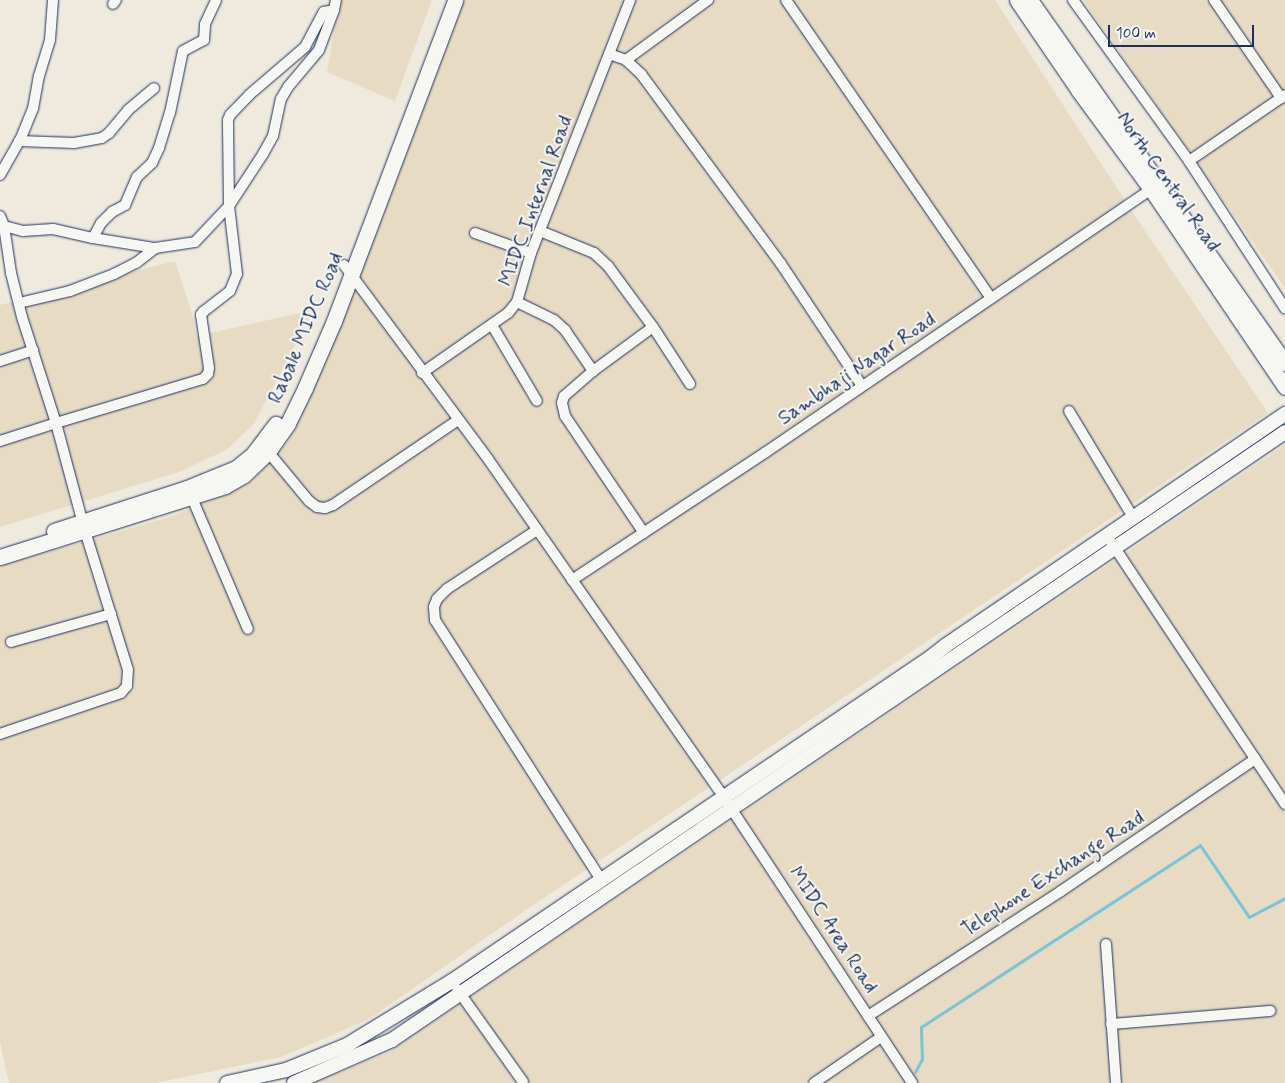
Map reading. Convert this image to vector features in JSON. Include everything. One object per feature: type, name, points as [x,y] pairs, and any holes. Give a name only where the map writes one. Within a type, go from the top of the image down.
[{"type":"main road","name":"Rabale MIDC Road","points":[[425,69],[446,0]]},
{"type":"main road","name":"Rabale MIDC Road","points":[[0,557],[83,526],[190,492],[236,468],[253,454],[264,448],[276,424],[302,386],[425,69],[455,0]]},
{"type":"main road","name":"North Central Road","points":[[1017,0],[1078,91],[1155,186],[1285,363]]},
{"type":"main road","name":"North Central Road","points":[[1030,0],[1155,186],[1285,388]]},
{"type":"main road","name":"Rabale MIDC Road","points":[[0,547],[83,526]]},
{"type":"street","points":[[0,175],[19,141],[33,109],[39,76],[50,40],[53,0]]},
{"type":"street","points":[[93,238],[101,223],[112,212],[125,205],[137,177],[152,163],[159,148],[170,113],[183,50],[204,40],[205,24],[216,0]]},
{"type":"street","name":"MIDC Internal Road","points":[[422,372],[492,325],[508,313],[517,302],[531,253],[630,0]]},
{"type":"street","points":[[626,60],[708,0]]},
{"type":"street","points":[[786,0],[991,298]]},
{"type":"street","points":[[1073,0],[1188,161],[1285,308]]},
{"type":"street","points":[[1188,161],[1283,97],[1214,0]]},
{"type":"street","points":[[2,221],[23,231],[53,229],[93,238],[155,248],[195,242],[229,206],[273,136],[281,99],[288,86],[319,50],[335,5]]},
{"type":"street","points":[[0,441],[203,379],[208,374],[209,368],[202,315],[230,291],[237,274],[229,206],[227,130],[230,115],[248,95],[305,47],[324,12],[335,5]]},
{"type":"street","points":[[609,54],[626,60],[641,74],[781,264],[862,386]]},
{"type":"street","points":[[19,141],[67,143],[102,138],[109,133],[128,110],[154,88]]},
{"type":"street","name":"Sambhaji Nagar Road","points":[[572,580],[862,386],[1155,186]]},
{"type":"street","points":[[0,734],[121,693],[126,686],[128,670],[83,526],[56,423],[19,303],[11,273],[2,221]]},
{"type":"street","points":[[540,231],[594,253],[608,266],[653,327],[690,384]]},
{"type":"street","points":[[475,233],[531,253]]},
{"type":"street","points":[[19,303],[70,291],[114,274],[136,262],[155,248]]},
{"type":"street","name":"MIDC Area Road","points":[[347,270],[537,530],[723,796],[912,1083]]},
{"type":"street","points":[[517,302],[554,320],[565,330],[593,371]]},
{"type":"street","points":[[492,325],[537,401]]},
{"type":"street","points":[[644,533],[565,416],[562,403],[564,396],[593,371],[653,327]]},
{"type":"street","points":[[0,361],[33,350]]},
{"type":"street","points":[[1069,411],[1133,517]]},
{"type":"street","points":[[228,1083],[286,1070],[347,1044],[452,981],[931,657],[1285,414]]},
{"type":"street","points":[[264,448],[309,501],[317,507],[325,508],[333,505],[458,420]]},
{"type":"street","points":[[294,1083],[392,1040],[1285,432]]},
{"type":"street","points":[[190,492],[248,629]]},
{"type":"street","points":[[537,530],[447,589],[437,599],[434,607],[435,620],[601,880]]},
{"type":"street","points":[[1107,535],[1285,804]]},
{"type":"street","points":[[11,642],[111,614]]},
{"type":"street","points":[[864,701],[872,714]]},
{"type":"street","points":[[834,722],[842,734]]},
{"type":"street","points":[[788,752],[796,765]]},
{"type":"street","name":"Telephone Exchange Road","points":[[868,1016],[1061,891],[1256,759]]},
{"type":"street","points":[[1106,944],[1116,1083]]},
{"type":"street","points":[[452,981],[523,1082]]},
{"type":"street","points":[[1111,1024],[1270,1011]]},
{"type":"street","points":[[814,1083],[881,1036]]},
{"type":"street","points":[[347,1044],[353,1058]]},
{"type":"shaded area","points":[[339,0],[432,0],[395,101],[327,72]]},
{"type":"shaded area","points":[[462,0],[995,0],[1135,216],[1268,413],[523,912],[369,1019],[281,1057],[155,1083],[9,1083],[0,1042],[0,566],[173,516],[252,482],[288,442],[314,383]]},
{"type":"shaded area","points":[[1083,0],[1285,0],[1285,288]]},
{"type":"shaded area","points":[[175,261],[197,336],[313,310],[254,424],[226,450],[179,472],[0,527],[0,305]]},
{"type":"shaded area","points":[[1285,445],[1285,1083],[313,1083],[389,1052]]},
{"type":"waterway","points":[[915,1072],[922,1059],[921,1027],[1200,845],[1249,917],[1285,898]]}]
